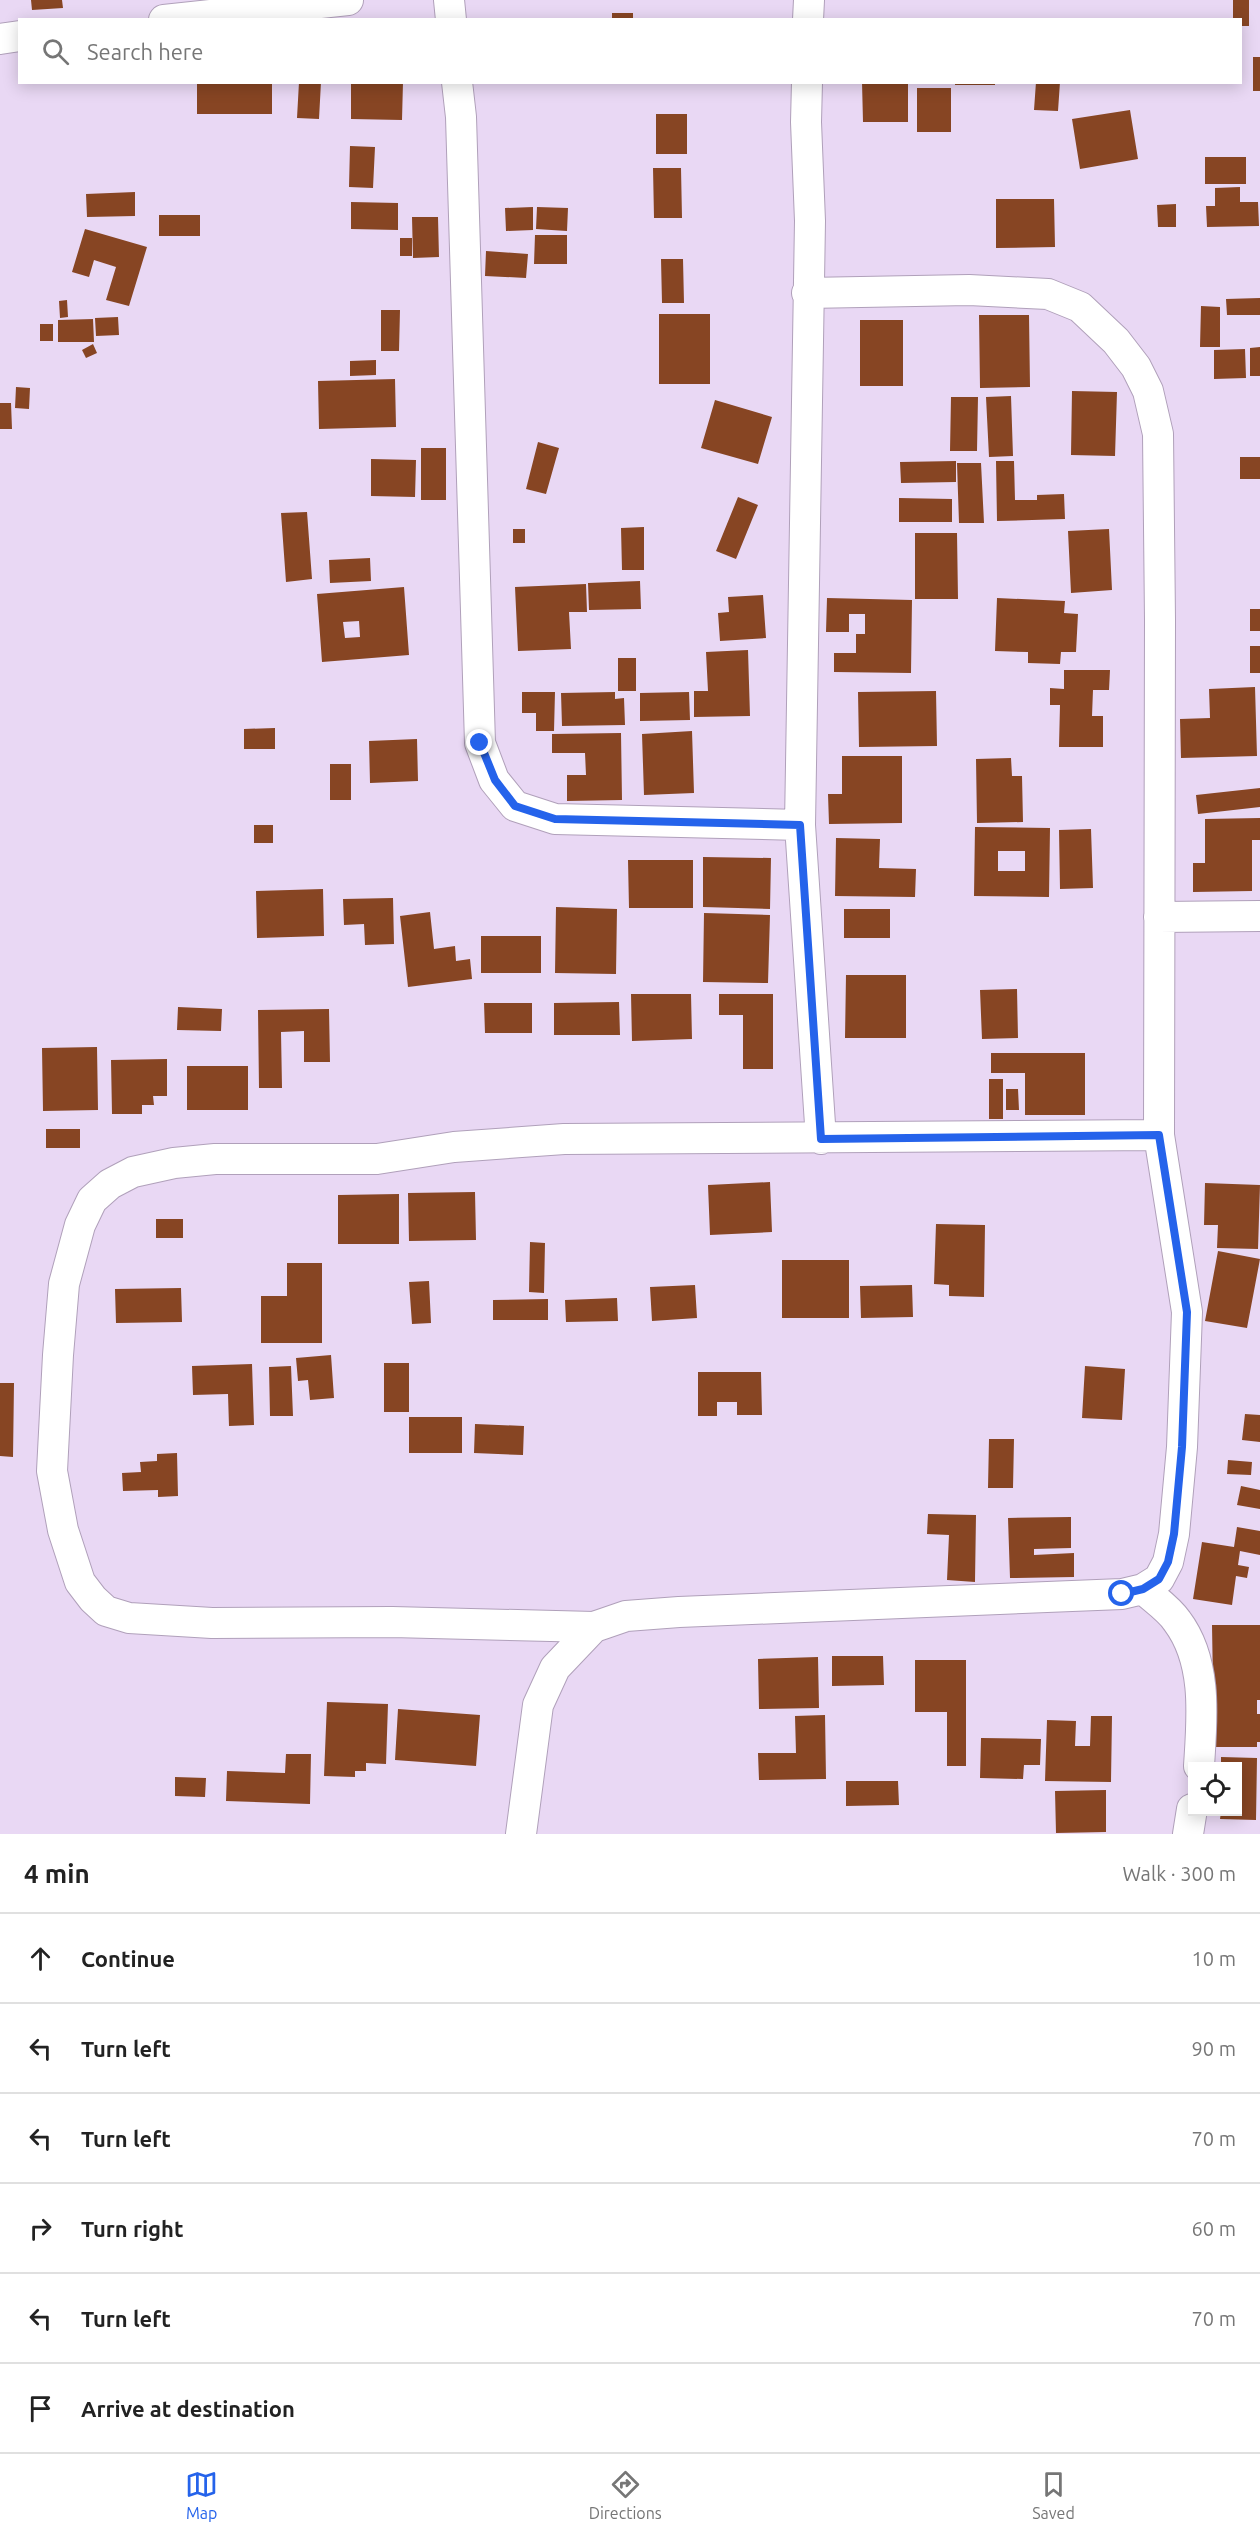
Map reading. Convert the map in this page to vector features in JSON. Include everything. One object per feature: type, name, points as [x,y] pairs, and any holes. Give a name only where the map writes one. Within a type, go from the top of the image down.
[{"type":"street","points":[[170,18],[199,8],[348,0]]},
{"type":"street","points":[[449,0],[451,18]]},
{"type":"street","points":[[808,18],[809,0]]},
{"type":"street","points":[[0,39],[18,36]]},
{"type":"street","points":[[458,84],[480,743],[495,780],[515,806],[555,819],[800,825]]},
{"type":"street","points":[[807,84],[810,221],[807,293],[800,825],[821,1139]]},
{"type":"street","points":[[807,293],[969,290],[1048,294],[1080,307],[1116,341],[1136,367],[1148,391],[1158,434],[1159,1135],[1187,1312],[1182,1447],[1174,1534],[1168,1562],[1159,1579],[1143,1589],[1122,1594],[679,1612],[626,1616],[594,1627],[392,1622],[212,1623],[129,1618],[106,1611],[93,1599],[81,1582],[63,1530],[52,1471],[64,1284],[80,1225],[92,1200],[110,1184],[133,1172],[174,1163],[215,1159],[377,1159],[454,1147],[564,1139],[1159,1135]]},
{"type":"street","points":[[1159,917],[1260,916]]},
{"type":"street","points":[[1143,1589],[1177,1621],[1194,1653],[1203,1705],[1199,1762]]},
{"type":"street","points":[[521,1834],[538,1705],[555,1668],[594,1627]]},
{"type":"street","points":[[1188,1834],[1191,1816]]},
{"type":"building","points":[[31,0],[62,0],[63,8],[32,10]]},
{"type":"building","points":[[1233,0],[1249,0],[1249,26],[1242,26],[1242,18],[1233,18]]},
{"type":"building","points":[[612,13],[633,13],[633,18],[612,18]]},
{"type":"building","points":[[1253,57],[1260,57],[1260,91],[1253,91]]},
{"type":"building","points":[[197,84],[272,84],[272,114],[197,114]]},
{"type":"building","points":[[299,84],[321,84],[319,119],[297,118]]},
{"type":"building","points":[[351,84],[403,84],[402,120],[351,119]]},
{"type":"building","points":[[862,84],[908,84],[908,122],[863,122]]},
{"type":"building","points":[[955,84],[995,84],[995,85]]},
{"type":"building","points":[[1036,84],[1060,84],[1058,111],[1034,110]]},
{"type":"building","points":[[917,88],[951,88],[951,132],[917,132]]},
{"type":"building","points":[[1130,110],[1138,159],[1080,169],[1072,119]]},
{"type":"building","points":[[656,114],[687,114],[687,154],[656,154]]},
{"type":"building","points":[[350,146],[375,147],[373,188],[349,187]]},
{"type":"building","points":[[1205,157],[1246,157],[1246,184],[1205,184]]},
{"type":"building","points":[[653,168],[681,168],[682,218],[654,218]]},
{"type":"building","points":[[1240,187],[1240,202],[1258,202],[1259,226],[1207,227],[1206,206],[1215,206],[1215,188]]},
{"type":"building","points":[[135,192],[135,216],[87,217],[86,194]]},
{"type":"building","points":[[996,199],[1054,199],[1055,247],[996,248]]},
{"type":"building","points":[[351,202],[398,203],[398,230],[351,229]]},
{"type":"building","points":[[1176,204],[1176,227],[1158,227],[1157,205]]},
{"type":"building","points":[[533,207],[533,230],[506,231],[505,208]]},
{"type":"building","points":[[537,207],[568,208],[567,231],[536,229]]},
{"type":"building","points":[[159,215],[200,215],[200,236],[159,236]]},
{"type":"building","points":[[412,217],[438,217],[439,257],[413,258]]},
{"type":"building","points":[[85,229],[147,247],[129,306],[106,300],[116,267],[94,260],[89,277],[72,272]]},
{"type":"building","points":[[535,235],[567,235],[567,264],[534,264]]},
{"type":"building","points":[[400,238],[412,238],[412,256],[400,256]]},
{"type":"building","points":[[486,251],[528,254],[526,278],[485,276]]},
{"type":"building","points":[[661,259],[683,259],[684,303],[662,303]]},
{"type":"building","points":[[1260,298],[1260,315],[1227,315],[1226,299]]},
{"type":"building","points":[[67,300],[68,317],[60,318],[59,301]]},
{"type":"building","points":[[1201,306],[1220,307],[1220,347],[1200,347]]},
{"type":"building","points":[[381,310],[400,310],[399,351],[381,351]]},
{"type":"building","points":[[659,314],[710,314],[710,384],[659,384]]},
{"type":"building","points":[[979,315],[1029,315],[1030,387],[980,388]]},
{"type":"building","points":[[118,317],[119,335],[96,336],[95,318]]},
{"type":"building","points":[[93,319],[94,342],[58,342],[58,320]]},
{"type":"building","points":[[860,320],[903,320],[903,386],[860,386]]},
{"type":"building","points":[[40,324],[53,324],[53,341],[40,341]]},
{"type":"building","points":[[93,344],[97,353],[86,358],[82,350]]},
{"type":"building","points":[[1260,347],[1260,376],[1250,376],[1250,348]]},
{"type":"building","points":[[1245,349],[1246,378],[1214,379],[1214,350]]},
{"type":"building","points":[[376,360],[376,375],[350,376],[350,361]]},
{"type":"building","points":[[395,379],[396,427],[319,429],[318,381]]},
{"type":"building","points":[[16,387],[30,388],[29,409],[15,408]]},
{"type":"building","points":[[1072,391],[1117,392],[1115,456],[1071,455]]},
{"type":"building","points":[[1011,396],[1013,456],[989,457],[986,397]]},
{"type":"building","points":[[951,397],[978,397],[977,451],[950,451]]},
{"type":"building","points":[[715,400],[772,417],[758,464],[701,448]]},
{"type":"building","points":[[0,403],[11,403],[12,429],[0,429]]},
{"type":"building","points":[[538,442],[559,448],[546,494],[526,489]]},
{"type":"building","points":[[421,448],[446,448],[446,500],[421,500]]},
{"type":"building","points":[[1240,457],[1260,457],[1260,479],[1240,479]]},
{"type":"building","points":[[371,459],[416,460],[415,497],[371,496]]},
{"type":"building","points":[[956,461],[956,482],[901,483],[900,462]]},
{"type":"building","points":[[996,461],[1014,461],[1015,500],[1037,500],[1037,495],[1064,494],[1065,519],[997,521]]},
{"type":"building","points":[[957,463],[981,463],[984,523],[959,523]]},
{"type":"building","points":[[738,497],[758,505],[736,559],[716,551]]},
{"type":"building","points":[[899,498],[952,499],[952,522],[899,522]]},
{"type":"building","points":[[307,512],[312,579],[286,582],[281,513]]},
{"type":"building","points":[[644,527],[644,570],[622,570],[621,528]]},
{"type":"building","points":[[513,529],[525,529],[525,543],[513,543]]},
{"type":"building","points":[[1109,529],[1112,590],[1071,593],[1068,531]]},
{"type":"building","points":[[915,533],[957,533],[958,599],[915,599]]},
{"type":"building","points":[[370,558],[371,581],[330,583],[329,560]]},
{"type":"building","points":[[640,581],[641,609],[589,610],[588,583]]},
{"type":"building","points":[[586,584],[587,612],[569,612],[571,649],[518,651],[515,587]]},
{"type":"building","points":[[404,587],[409,655],[322,662],[317,594]],"holes":[[[359,621],[360,637],[345,638],[343,622]]]},
{"type":"building","points":[[763,595],[766,638],[720,641],[718,613],[729,612],[728,597]]},
{"type":"building","points":[[827,598],[912,600],[911,673],[834,672],[834,653],[856,653],[856,634],[865,634],[865,614],[849,614],[849,632],[826,632]]},
{"type":"building","points":[[997,598],[1065,601],[1064,613],[1078,614],[1076,652],[1061,652],[1060,664],[1028,663],[1028,652],[995,651]]},
{"type":"building","points":[[1250,609],[1260,609],[1260,631],[1250,631]]},
{"type":"building","points":[[1250,646],[1260,646],[1260,673],[1250,673]]},
{"type":"building","points":[[748,650],[750,716],[694,717],[694,691],[708,691],[706,652]]},
{"type":"building","points":[[618,658],[636,658],[636,691],[618,691]]},
{"type":"building","points":[[1064,670],[1110,670],[1109,690],[1093,690],[1092,716],[1103,716],[1103,747],[1059,747],[1060,705],[1050,705],[1050,688],[1064,689]]},
{"type":"building","points":[[1255,687],[1257,756],[1181,758],[1180,719],[1210,718],[1209,689]]},
{"type":"building","points":[[936,691],[937,746],[859,747],[858,692]]},
{"type":"building","points":[[522,692],[555,692],[554,731],[536,731],[536,713],[522,713]]},
{"type":"building","points":[[615,692],[615,699],[624,698],[625,725],[562,726],[561,693]]},
{"type":"building","points":[[689,692],[690,720],[640,721],[640,693]]},
{"type":"building","points":[[275,728],[275,749],[244,749],[244,729]]},
{"type":"building","points":[[692,731],[694,793],[644,795],[642,734]]},
{"type":"building","points":[[621,733],[622,800],[567,801],[567,775],[586,775],[585,753],[552,753],[552,734]]},
{"type":"building","points":[[417,739],[418,781],[370,783],[369,741]]},
{"type":"building","points":[[842,756],[902,756],[902,823],[829,824],[828,794],[842,794]]},
{"type":"building","points":[[1011,758],[1012,776],[1022,776],[1023,822],[977,823],[976,759]]},
{"type":"building","points":[[330,764],[351,764],[351,800],[330,800]]},
{"type":"building","points":[[1260,788],[1260,807],[1198,814],[1196,795]]},
{"type":"building","points":[[1260,818],[1260,840],[1252,840],[1252,891],[1193,892],[1193,863],[1205,863],[1205,819]]},
{"type":"building","points":[[254,825],[273,825],[273,843],[254,843]]},
{"type":"building","points":[[975,827],[1050,828],[1049,897],[974,896]],"holes":[[[998,851],[1025,851],[1025,871],[998,871]]]},
{"type":"building","points":[[1091,829],[1093,888],[1060,889],[1059,830]]},
{"type":"building","points":[[836,838],[880,839],[879,868],[916,869],[915,897],[835,896]]},
{"type":"building","points":[[703,857],[771,858],[770,909],[703,907]]},
{"type":"building","points":[[628,860],[693,860],[693,908],[629,908]]},
{"type":"building","points":[[323,889],[324,936],[257,938],[256,891]]},
{"type":"building","points":[[393,898],[394,944],[365,945],[364,924],[344,925],[343,899]]},
{"type":"building","points":[[556,907],[617,909],[616,974],[555,973]]},
{"type":"building","points":[[844,909],[890,909],[890,938],[844,938]]},
{"type":"building","points":[[430,912],[434,949],[455,946],[456,961],[470,959],[472,979],[408,987],[400,916]]},
{"type":"building","points":[[704,913],[770,915],[768,983],[703,982]]},
{"type":"building","points":[[481,936],[541,936],[541,973],[481,973]]},
{"type":"building","points":[[846,975],[906,975],[906,1038],[845,1038]]},
{"type":"building","points":[[1017,989],[1018,1038],[982,1039],[980,990]]},
{"type":"building","points":[[631,994],[691,994],[692,1039],[632,1041]]},
{"type":"building","points":[[719,994],[773,994],[773,1069],[743,1069],[743,1015],[719,1015]]},
{"type":"building","points":[[619,1002],[620,1035],[554,1035],[554,1003]]},
{"type":"building","points":[[484,1003],[532,1003],[532,1033],[485,1033]]},
{"type":"building","points":[[178,1007],[222,1009],[221,1031],[177,1030]]},
{"type":"building","points":[[329,1009],[330,1062],[304,1062],[304,1031],[281,1032],[282,1088],[259,1088],[258,1010]]},
{"type":"building","points":[[97,1047],[98,1110],[43,1111],[42,1048]]},
{"type":"building","points":[[991,1053],[1085,1053],[1085,1115],[1025,1115],[1025,1073],[991,1073]]},
{"type":"building","points":[[167,1059],[167,1096],[153,1096],[154,1105],[142,1105],[142,1114],[112,1114],[111,1060]]},
{"type":"building","points":[[187,1066],[248,1066],[248,1110],[187,1110]]},
{"type":"building","points":[[989,1079],[1003,1079],[1003,1119],[989,1119]]},
{"type":"building","points":[[1006,1089],[1018,1089],[1019,1110],[1006,1110]]},
{"type":"building","points":[[46,1129],[80,1129],[80,1148],[46,1148]]},
{"type":"building","points":[[770,1182],[772,1232],[710,1235],[708,1185]]},
{"type":"building","points":[[1205,1183],[1260,1185],[1258,1249],[1217,1248],[1218,1225],[1204,1225]]},
{"type":"building","points":[[475,1192],[476,1240],[409,1241],[408,1193]]},
{"type":"building","points":[[399,1194],[399,1244],[338,1244],[338,1195]]},
{"type":"building","points":[[156,1219],[183,1219],[183,1238],[156,1238]]},
{"type":"building","points":[[936,1224],[985,1225],[984,1297],[949,1296],[949,1285],[934,1284]]},
{"type":"building","points":[[530,1242],[545,1243],[544,1293],[529,1292]]},
{"type":"building","points":[[1218,1251],[1260,1259],[1247,1328],[1205,1321]]},
{"type":"building","points":[[782,1260],[849,1260],[849,1318],[782,1318]]},
{"type":"building","points":[[287,1263],[322,1263],[322,1343],[261,1343],[261,1296],[287,1296]]},
{"type":"building","points":[[429,1281],[431,1323],[412,1324],[409,1282]]},
{"type":"building","points":[[695,1285],[697,1318],[652,1321],[650,1287]]},
{"type":"building","points":[[912,1285],[913,1317],[861,1318],[860,1286]]},
{"type":"building","points":[[181,1288],[182,1322],[116,1323],[115,1289]]},
{"type":"building","points":[[617,1298],[618,1321],[566,1322],[565,1300]]},
{"type":"building","points":[[548,1299],[548,1320],[493,1320],[493,1300]]},
{"type":"building","points":[[331,1355],[334,1398],[310,1400],[308,1380],[298,1381],[296,1358]]},
{"type":"building","points":[[384,1363],[409,1363],[409,1412],[384,1412]]},
{"type":"building","points":[[252,1364],[254,1425],[229,1426],[228,1394],[193,1395],[192,1366]]},
{"type":"building","points":[[291,1366],[293,1416],[270,1416],[269,1367]]},
{"type":"building","points":[[1085,1366],[1125,1369],[1122,1420],[1082,1418]]},
{"type":"building","points":[[698,1372],[761,1372],[762,1415],[737,1415],[737,1402],[717,1402],[717,1416],[698,1416]]},
{"type":"building","points":[[0,1383],[14,1383],[13,1457],[0,1456]]},
{"type":"building","points":[[1245,1414],[1260,1415],[1260,1442],[1242,1440]]},
{"type":"building","points":[[409,1417],[462,1417],[462,1453],[409,1453]]},
{"type":"building","points":[[475,1424],[524,1426],[523,1455],[474,1453]]},
{"type":"building","points":[[989,1439],[1014,1439],[1013,1488],[988,1488]]},
{"type":"building","points":[[177,1453],[178,1496],[158,1497],[158,1490],[123,1491],[122,1473],[141,1472],[140,1462],[157,1461],[157,1454]]},
{"type":"building","points":[[1228,1460],[1252,1462],[1251,1475],[1227,1474]]},
{"type":"building","points":[[1241,1486],[1260,1490],[1260,1509],[1237,1505]]},
{"type":"building","points":[[928,1514],[976,1515],[975,1582],[947,1580],[949,1535],[927,1534]]},
{"type":"building","points":[[1071,1517],[1071,1548],[1034,1549],[1034,1555],[1074,1553],[1074,1577],[1010,1578],[1008,1518]]},
{"type":"building","points":[[1237,1527],[1260,1531],[1260,1555],[1240,1551],[1238,1565],[1249,1567],[1247,1578],[1236,1576],[1232,1605],[1193,1599],[1202,1542],[1234,1547]]},
{"type":"building","points":[[1212,1625],[1260,1625],[1260,1700],[1257,1700],[1257,1714],[1260,1714],[1260,1742],[1257,1742],[1257,1747],[1206,1747],[1213,1685]]},
{"type":"building","points":[[832,1656],[883,1656],[884,1685],[832,1686]]},
{"type":"building","points":[[818,1657],[819,1708],[759,1709],[758,1659]]},
{"type":"building","points":[[915,1660],[966,1660],[966,1766],[947,1766],[947,1712],[915,1712]]},
{"type":"building","points":[[327,1702],[388,1704],[386,1764],[366,1763],[366,1771],[355,1771],[355,1777],[324,1776]]},
{"type":"building","points":[[398,1709],[480,1715],[476,1766],[395,1760]]},
{"type":"building","points":[[825,1715],[826,1779],[759,1780],[758,1753],[796,1753],[795,1716]]},
{"type":"building","points":[[1091,1716],[1112,1716],[1111,1782],[1045,1781],[1047,1720],[1076,1721],[1075,1746],[1090,1746]]},
{"type":"building","points":[[981,1738],[1041,1739],[1040,1765],[1024,1765],[1023,1779],[980,1778]]},
{"type":"building","points":[[286,1754],[311,1754],[310,1804],[226,1801],[227,1771],[285,1773]]},
{"type":"building","points":[[1221,1757],[1257,1758],[1256,1820],[1220,1819],[1220,1816],[1242,1816],[1242,1762],[1221,1762]]},
{"type":"building","points":[[175,1777],[206,1778],[205,1797],[175,1796]]},
{"type":"building","points":[[846,1781],[898,1781],[899,1805],[846,1806]]},
{"type":"building","points":[[1106,1790],[1106,1832],[1056,1833],[1055,1791]]},
{"type":"route","points":[[480,743],[495,780],[515,806],[555,819],[800,825],[821,1139],[1159,1135],[1187,1312],[1182,1447],[1174,1534],[1168,1562],[1159,1579],[1143,1589],[1122,1594]]}]
